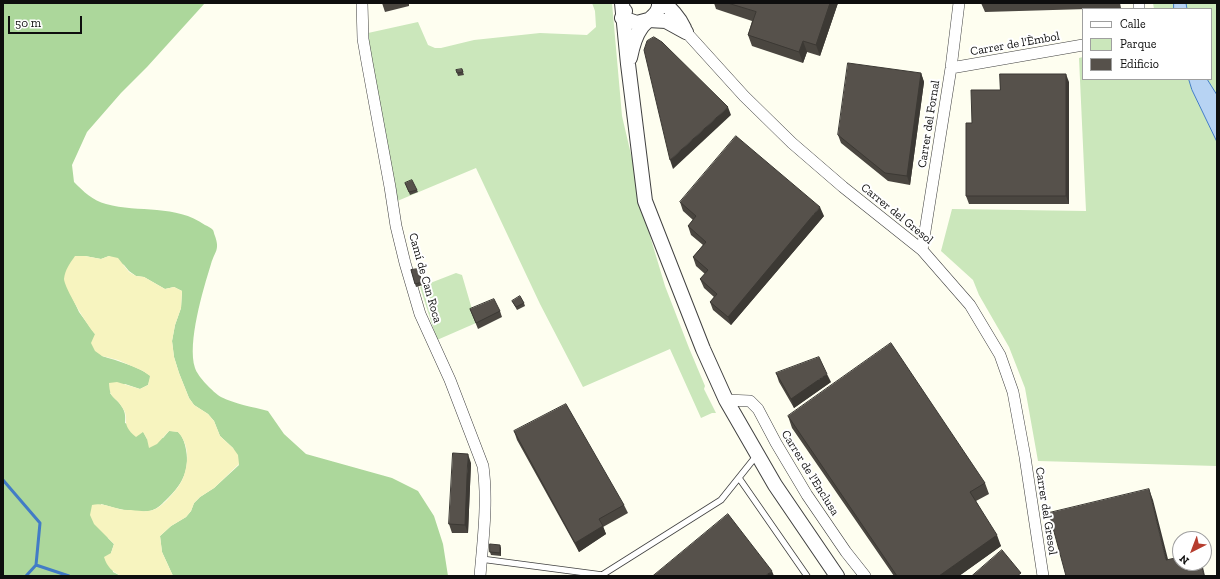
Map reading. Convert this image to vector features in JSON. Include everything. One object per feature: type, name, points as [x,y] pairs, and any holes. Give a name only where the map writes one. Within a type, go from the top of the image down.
[{"type":"street","name":"Camí de Can Roca","points":[[362,3],[363,39],[403,256],[420,314],[450,380],[483,466],[485,478],[480,576]]},
{"type":"street","points":[[622,3],[622,18],[645,201],[703,349],[726,400],[775,485],[837,576]]},
{"type":"street","points":[[622,18],[625,9],[630,3]]},
{"type":"street","points":[[628,64],[638,32],[658,11],[660,3],[665,4],[676,16],[682,23],[686,32]]},
{"type":"street","name":"Carrer del Fornal","points":[[922,250],[951,68],[959,3]]},
{"type":"street","points":[[622,18],[637,23],[648,20],[666,21],[686,32]]},
{"type":"street","name":"Carrer del Gresol","points":[[686,32],[744,96],[792,143],[843,187],[922,250],[970,305],[1000,355],[1012,392],[1025,457],[1043,576]]},
{"type":"street","name":"Carrer de l'Èmbol","points":[[951,68],[1082,46]]},
{"type":"street","name":"Carrer de l'Enclusa","points":[[726,400],[750,401],[758,409],[807,495],[846,552],[865,576]]},
{"type":"lane","points":[[481,559],[602,575],[721,500],[758,455]]},
{"type":"lane","points":[[739,478],[807,576]]},
{"type":"green space","points":[[3,3],[205,3],[147,67],[121,93],[87,132],[72,165],[74,182],[88,195],[101,203],[119,207],[157,210],[182,214],[194,218],[213,230],[217,248],[200,302],[194,331],[193,357],[195,368],[199,376],[221,397],[268,411],[284,434],[306,454],[392,478],[418,491],[434,516],[443,544],[448,576],[173,576],[162,552],[160,536],[171,526],[186,517],[191,511],[194,503],[200,497],[214,488],[239,465],[233,448],[220,436],[214,421],[208,414],[194,405],[189,398],[179,373],[174,357],[172,341],[175,325],[181,308],[182,291],[174,287],[165,289],[144,277],[136,276],[124,265],[109,256],[101,259],[85,256],[68,288],[79,312],[95,334],[102,356],[134,367],[151,376],[148,385],[140,389],[125,384],[110,393],[124,409],[125,423],[143,431],[147,439],[163,438],[169,431],[176,431],[179,433],[183,438],[187,454],[186,469],[177,488],[154,510],[143,512],[131,511],[101,504],[108,538],[114,544],[111,553],[113,572],[121,576],[3,576]]},
{"type":"green space","points":[[592,3],[612,3],[622,116],[650,236],[665,286],[705,386],[704,389],[716,413],[712,413],[701,418],[670,349],[583,387],[540,304],[476,168],[395,202],[370,54],[368,33],[418,22],[428,45],[435,48],[441,48],[474,40],[540,33],[587,35],[596,27],[595,11]]},
{"type":"green space","points":[[1153,3],[1174,3],[1174,8],[1154,8]]},
{"type":"green space","points":[[1186,3],[1217,3],[1217,95],[1208,80],[1212,80],[1212,8],[1187,8]]},
{"type":"green space","points":[[1082,57],[1082,80],[1189,80],[1192,90],[1217,142],[1217,466],[1038,461],[1025,388],[1009,347],[979,295],[973,280],[941,251],[952,209],[1086,211],[1079,58]]},
{"type":"green space","points":[[456,273],[462,275],[476,323],[437,340],[420,287]]},
{"type":"sand","points":[[75,256],[101,259],[109,256],[118,258],[129,272],[136,276],[144,277],[165,289],[174,287],[182,291],[181,308],[175,325],[172,341],[174,357],[179,373],[189,398],[194,405],[208,414],[214,421],[220,436],[238,455],[239,464],[214,488],[194,503],[191,511],[186,517],[171,526],[160,536],[162,552],[173,576],[121,576],[115,572],[108,566],[104,557],[111,553],[114,544],[94,524],[90,515],[92,505],[95,504],[122,510],[142,511],[150,511],[158,507],[167,500],[180,484],[185,472],[187,451],[184,441],[178,432],[169,431],[157,444],[149,448],[147,439],[143,432],[136,437],[126,425],[126,415],[119,403],[110,393],[109,383],[117,382],[140,389],[148,385],[150,376],[143,371],[118,360],[102,356],[95,351],[91,343],[95,334],[77,307],[64,279]]},
{"type":"water","points":[[1174,3],[1186,3],[1187,8],[1174,8]]},
{"type":"water","points":[[1189,80],[1208,80],[1217,95],[1217,142],[1192,90]]},
{"type":"building","points":[[728,3],[830,3],[816,45],[803,41],[799,52],[748,35],[756,12]]},
{"type":"building","points":[[654,37],[662,42],[728,107],[670,160],[644,50],[647,41]]},
{"type":"building","points":[[848,63],[921,73],[907,176],[885,173],[838,135]]},
{"type":"building","points":[[462,69],[463,72],[457,73],[456,70]]},
{"type":"building","points":[[1000,74],[1066,74],[1066,196],[966,196],[966,123],[972,123],[971,90],[1000,90]]},
{"type":"building","points":[[736,136],[820,207],[728,317],[710,302],[717,294],[700,279],[708,270],[693,257],[706,242],[688,226],[696,216],[680,202]]},
{"type":"building","points":[[412,180],[417,190],[409,192],[405,183]]},
{"type":"building","points":[[418,269],[422,282],[415,284],[411,270]]},
{"type":"building","points":[[520,296],[524,303],[516,307],[512,301]]},
{"type":"building","points":[[494,299],[500,311],[476,323],[470,309]]},
{"type":"building","points":[[891,343],[985,483],[970,492],[997,535],[939,576],[897,576],[788,416]]},
{"type":"building","points":[[819,357],[827,374],[791,399],[776,373]]},
{"type":"building","points":[[566,404],[624,505],[599,519],[603,526],[575,543],[514,431]]},
{"type":"building","points":[[453,453],[468,454],[465,525],[449,524]]},
{"type":"building","points":[[1149,489],[1166,560],[1172,559],[1172,571],[1203,571],[1204,576],[1066,576],[1049,513]]},
{"type":"building","points":[[728,514],[772,571],[765,576],[653,576]]},
{"type":"building","points":[[490,544],[500,545],[500,553],[490,552]]},
{"type":"building","points":[[1002,550],[1021,573],[1017,576],[972,576]]},
{"type":"waterway","points":[[3,480],[40,523],[36,565],[26,576]]},
{"type":"waterway","points":[[36,565],[69,576]]}]
